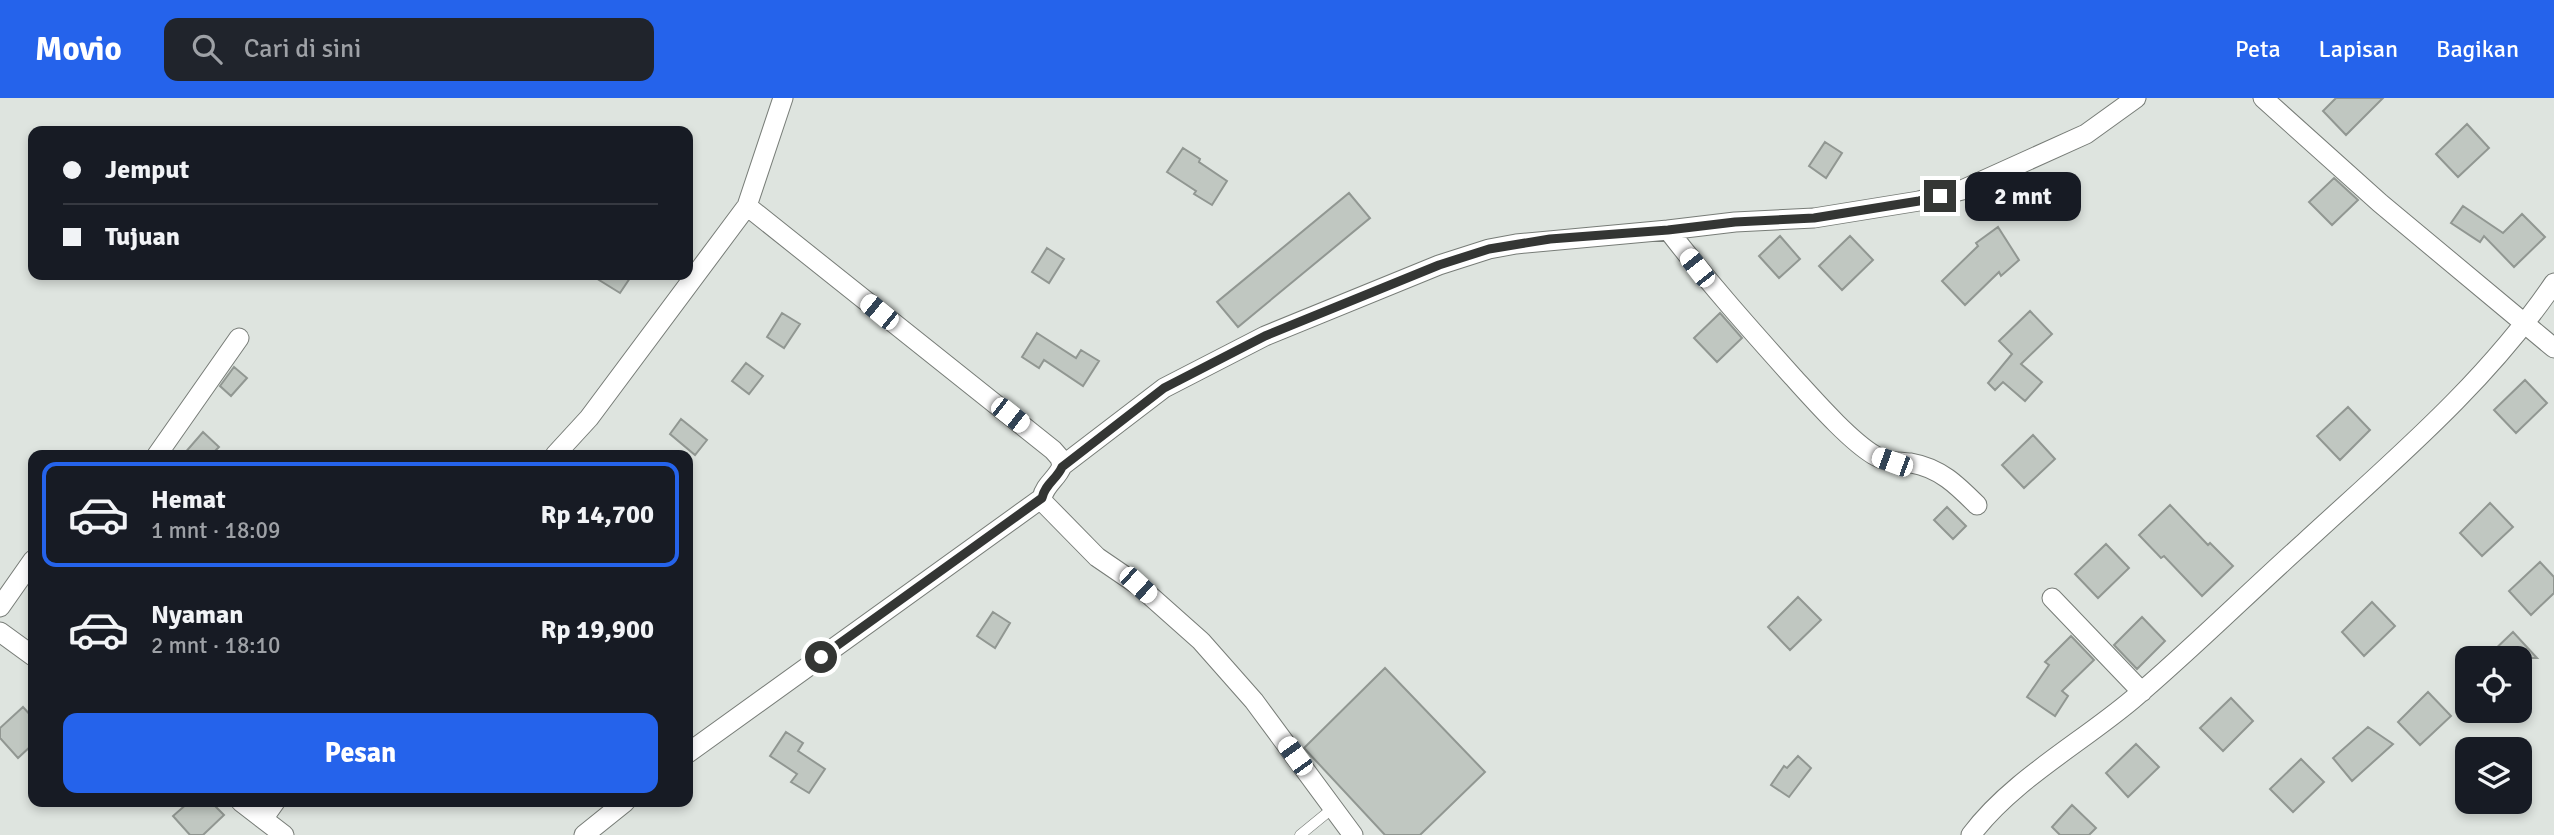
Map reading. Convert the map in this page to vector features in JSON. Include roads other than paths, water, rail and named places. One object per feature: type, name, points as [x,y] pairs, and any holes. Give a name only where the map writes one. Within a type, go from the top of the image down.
[{"type":"street","points":[[693,278],[747,206],[783,98]]},
{"type":"street","points":[[693,749],[1042,498],[1045,486],[1055,478],[1062,467],[1164,388],[1265,336],[1439,265],[1489,249],[1735,222],[1814,218],[1919,201],[1962,190],[2087,134],[2136,98]]},
{"type":"street","points":[[2263,98],[2316,148],[2554,348]]},
{"type":"street","points":[[747,206],[1053,450],[1060,458],[1062,467]]},
{"type":"street","points":[[1668,230],[1712,287],[1820,406],[1861,444],[1875,456],[1892,462],[1913,464],[1945,475],[1977,505]]},
{"type":"street","points":[[560,450],[589,418],[692,280]]},
{"type":"street","points":[[1971,835],[1987,814],[2014,790],[2109,720],[2142,692],[2402,453],[2465,392],[2524,325],[2554,283]]},
{"type":"street","points":[[161,450],[239,338]]},
{"type":"street","points":[[1042,498],[1097,557],[1138,585],[1201,641],[1254,701],[1353,835]]},
{"type":"street","points":[[0,607],[28,567]]},
{"type":"street","points":[[2052,598],[2142,692]]},
{"type":"street","points":[[0,632],[28,652]]},
{"type":"street","points":[[247,807],[284,835]]},
{"type":"street","points":[[263,819],[271,807]]},
{"type":"street","points":[[584,835],[619,807]]},
{"type":"lane","points":[[1300,835],[1334,808]]}]
